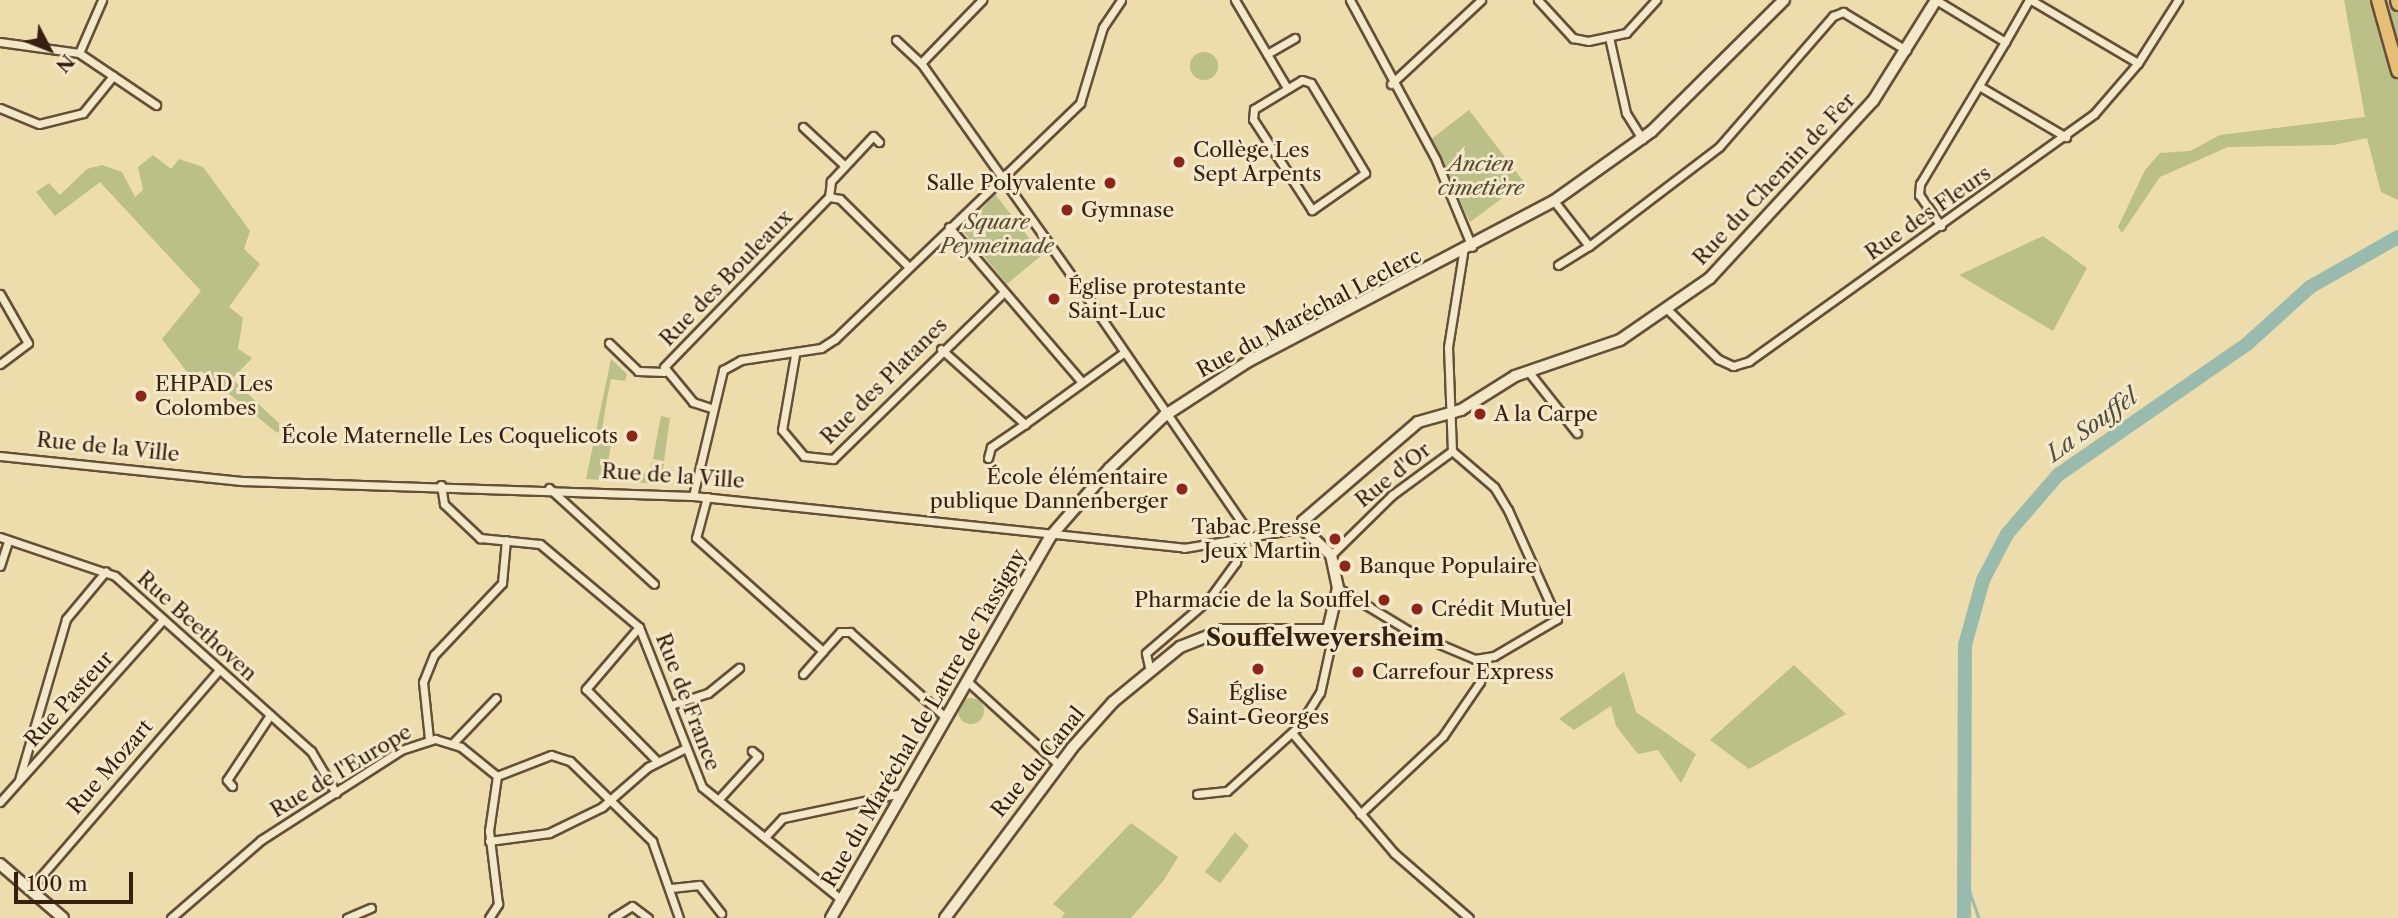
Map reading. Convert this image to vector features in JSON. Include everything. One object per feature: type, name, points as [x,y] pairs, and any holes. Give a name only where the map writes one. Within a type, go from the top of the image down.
[{"type":"highway","points":[[2378,0],[2398,71]]},
{"type":"street","points":[[79,53],[102,0]]},
{"type":"street","points":[[921,62],[982,0]]},
{"type":"street","points":[[693,496],[718,378],[729,365],[794,355],[835,339],[999,178],[1083,100],[1103,27],[1121,0]]},
{"type":"street","points":[[1236,0],[1287,88]]},
{"type":"street","points":[[1350,0],[1391,84],[1436,160],[1468,250]]},
{"type":"street","points":[[1391,84],[1481,0]]},
{"type":"street","points":[[1538,0],[1573,38],[1609,37],[1632,28],[1656,0]]},
{"type":"street","name":"Rue du Maréchal Leclerc","points":[[1050,537],[1094,483],[1164,416],[1249,361],[1468,250],[1554,201],[1642,139],[1784,0]]},
{"type":"street","points":[[1936,0],[2004,42]]},
{"type":"street","name":"Rue du Chemin de Fer","points":[[1301,528],[1418,422],[1451,413],[1528,371],[1605,347],[1668,310],[1781,206],[1873,101],[1936,0]]},
{"type":"street","points":[[1941,226],[1919,195],[1920,184],[2030,0],[2138,63]]},
{"type":"street","name":"Rue des Fleurs","points":[[1668,310],[1718,359],[1741,364],[2066,137],[2138,63],[2178,0]]},
{"type":"street","points":[[1558,265],[1589,246],[1719,147],[1833,16],[1843,12],[1906,50]]},
{"type":"street","points":[[1609,37],[1626,113],[1642,139]]},
{"type":"street","points":[[1268,54],[1294,38]]},
{"type":"street","points":[[895,40],[921,62],[1164,416],[1242,524],[1243,541],[1236,562],[1209,599],[1146,653],[1150,671]]},
{"type":"street","points":[[0,41],[79,53],[156,105]]},
{"type":"street","points":[[0,108],[39,124],[83,113],[113,76]]},
{"type":"street","points":[[1311,83],[1365,173],[1312,210],[1253,119],[1254,110],[1287,88],[1311,83]]},
{"type":"street","points":[[1979,86],[2066,137]]},
{"type":"street","points":[[803,127],[845,166]]},
{"type":"street","name":"Rue des Bouleaux","points":[[710,408],[693,402],[664,372],[829,193],[845,166],[873,136],[879,142]]},
{"type":"street","points":[[829,193],[840,199],[908,267]]},
{"type":"street","points":[[1554,201],[1589,246]]},
{"type":"street","points":[[949,227],[1081,381]]},
{"type":"street","name":"Rue d'Or","points":[[1331,555],[1392,495],[1452,451],[1448,347],[1468,250]]},
{"type":"street","name":"Rue des Platanes","points":[[794,355],[782,430],[804,456],[823,461],[833,459],[941,349],[1003,292]]},
{"type":"street","points":[[0,295],[28,342],[0,364]]},
{"type":"street","points":[[609,343],[638,371],[664,372]]},
{"type":"street","points":[[941,349],[1024,424]]},
{"type":"street","points":[[988,458],[991,447],[1123,353]]},
{"type":"street","points":[[1528,371],[1577,433]]},
{"type":"street","points":[[1338,588],[1412,632],[1485,659],[1557,620],[1508,510],[1493,487],[1452,451]]},
{"type":"street","name":"Rue de la Ville","points":[[0,456],[243,481],[548,488],[708,497],[1050,537],[1184,548],[1243,541],[1301,528]]},
{"type":"street","name":"Rue de France","points":[[441,485],[444,504],[476,535],[540,544],[639,627],[671,705],[695,776],[718,800],[841,899]]},
{"type":"street","points":[[548,488],[654,584]]},
{"type":"street","points":[[708,497],[696,538],[823,651]]},
{"type":"street","points":[[1197,794],[1227,791],[1292,733],[1320,694],[1331,643],[1328,630],[1338,588],[1331,555],[1301,528]]},
{"type":"street","name":"Rue Beethoven","points":[[0,537],[8,542],[106,571],[311,751],[336,793]]},
{"type":"street","name":"Rue du Maréchal de Lattre de Tassigny","points":[[831,918],[944,717],[1050,537]]},
{"type":"street","points":[[429,739],[423,682],[434,655],[502,583],[506,540]]},
{"type":"street","points":[[0,566],[8,542]]},
{"type":"street","points":[[18,782],[66,619],[106,571]]},
{"type":"street","name":"Rue Pasteur","points":[[0,802],[163,620]]},
{"type":"street","points":[[639,627],[586,689],[657,761]]},
{"type":"street","name":"Rue du Canal","points":[[945,918],[1058,764],[1150,671],[1180,647],[1223,630],[1328,630]]},
{"type":"street","points":[[803,674],[840,632],[850,632],[944,717]]},
{"type":"street","points":[[1360,814],[1443,736],[1480,682],[1485,659]]},
{"type":"street","points":[[671,705],[708,693],[739,668]]},
{"type":"street","name":"Rue Mozart","points":[[30,889],[219,670]]},
{"type":"street","points":[[966,680],[1058,764]]},
{"type":"street","points":[[453,743],[496,698]]},
{"type":"street","points":[[232,786],[227,780],[270,715]]},
{"type":"street","points":[[1292,733],[1360,814],[1469,918]]},
{"type":"street","name":"Rue de l'Europe","points":[[171,918],[194,891],[261,840],[429,739],[453,743],[497,776]]},
{"type":"street","points":[[489,841],[549,833],[610,802],[657,761],[685,748]]},
{"type":"street","points":[[718,800],[758,756],[752,751]]},
{"type":"street","points":[[489,918],[498,904],[489,841],[497,776],[560,755],[652,841],[671,888],[679,918]]},
{"type":"street","points":[[765,837],[783,818],[902,793]]},
{"type":"street","points":[[0,864],[63,918]]},
{"type":"street","points":[[671,888],[699,885],[721,913]]},
{"type":"street","points":[[613,918],[632,906],[649,918]]},
{"type":"street","points":[[347,918],[371,908]]},
{"type":"green space","points":[[2344,0],[2398,0],[2398,200],[2381,192],[2367,138],[2334,145],[2228,147],[2160,177],[2122,233],[2118,227],[2145,170],[2160,153],[2190,151],[2220,135],[2365,117]]},
{"type":"green space","points":[[1204,52],[1214,56],[1218,66],[1214,76],[1204,80],[1194,76],[1190,66],[1194,56]]},
{"type":"green space","name":"Ancien cimetière","points":[[1469,110],[1524,182],[1470,222],[1430,140]]},
{"type":"green space","points":[[153,155],[171,169],[179,159],[203,167],[250,231],[244,249],[260,264],[229,307],[243,318],[238,349],[252,358],[232,379],[283,427],[277,433],[201,371],[190,376],[162,339],[201,291],[100,182],[55,216],[36,192],[49,183],[60,195],[87,169],[102,165],[122,172],[135,197],[143,190],[138,167]]},
{"type":"green space","name":"Square Peymeinade","points":[[995,194],[1042,255],[1007,284],[963,231]]},
{"type":"green space","points":[[2043,236],[2087,268],[2053,331],[1959,275]]},
{"type":"green space","points":[[611,359],[627,374],[625,381],[611,379],[600,443],[611,446],[607,466],[649,474],[652,462],[664,464],[660,484],[586,479]]},
{"type":"green space","points":[[661,416],[670,418],[664,461],[653,459]]},
{"type":"green space","points":[[1794,665],[1846,714],[1749,769],[1710,740]]},
{"type":"green space","points":[[1624,672],[1636,712],[1696,754],[1681,783],[1658,750],[1638,754],[1616,726],[1611,706],[1574,730],[1559,719]]},
{"type":"green space","points":[[971,698],[980,702],[984,711],[980,720],[971,724],[962,720],[958,711],[962,702]]},
{"type":"green space","points":[[1131,823],[1178,857],[1164,880],[1131,918],[1061,918],[1065,913],[1053,904]]},
{"type":"green space","points":[[1235,832],[1249,846],[1220,883],[1205,872]]},
{"type":"waterway","name":"La Souffel","points":[[1964,918],[1965,645],[1983,580],[2007,534],[2058,475],[2247,344],[2310,287],[2398,237]]},
{"type":"waterway","points":[[1964,875],[1979,918]]},
{"type":"place","name":"Collège Les Sept Arpents","points":[[1179,162]]},
{"type":"place","name":"Salle Polyvalente","points":[[1110,183]]},
{"type":"place","name":"Gymnase","points":[[1067,210]]},
{"type":"place","name":"Église protestante Saint-Luc","points":[[1054,299]]},
{"type":"place","name":"EHPAD Les Colombes","points":[[141,396]]},
{"type":"place","name":"A la Carpe","points":[[1480,414]]},
{"type":"place","name":"École Maternelle Les Coquelicots","points":[[632,436]]},
{"type":"place","name":"École élémentaire publique Dannenberger","points":[[1182,489]]},
{"type":"place","name":"Tabac Presse Jeux Martin","points":[[1335,539]]},
{"type":"place","name":"Banque Populaire","points":[[1345,566]]},
{"type":"place","name":"Pharmacie de la Souffel","points":[[1384,600]]},
{"type":"place","name":"Crédit Mutuel","points":[[1417,609]]},
{"type":"place","name":"Église Saint-Georges","points":[[1258,669]]},
{"type":"place","name":"Carrefour Express","points":[[1358,672]]},
{"type":"district","name":"Souffelweyersheim","points":[[1325,638]]}]
